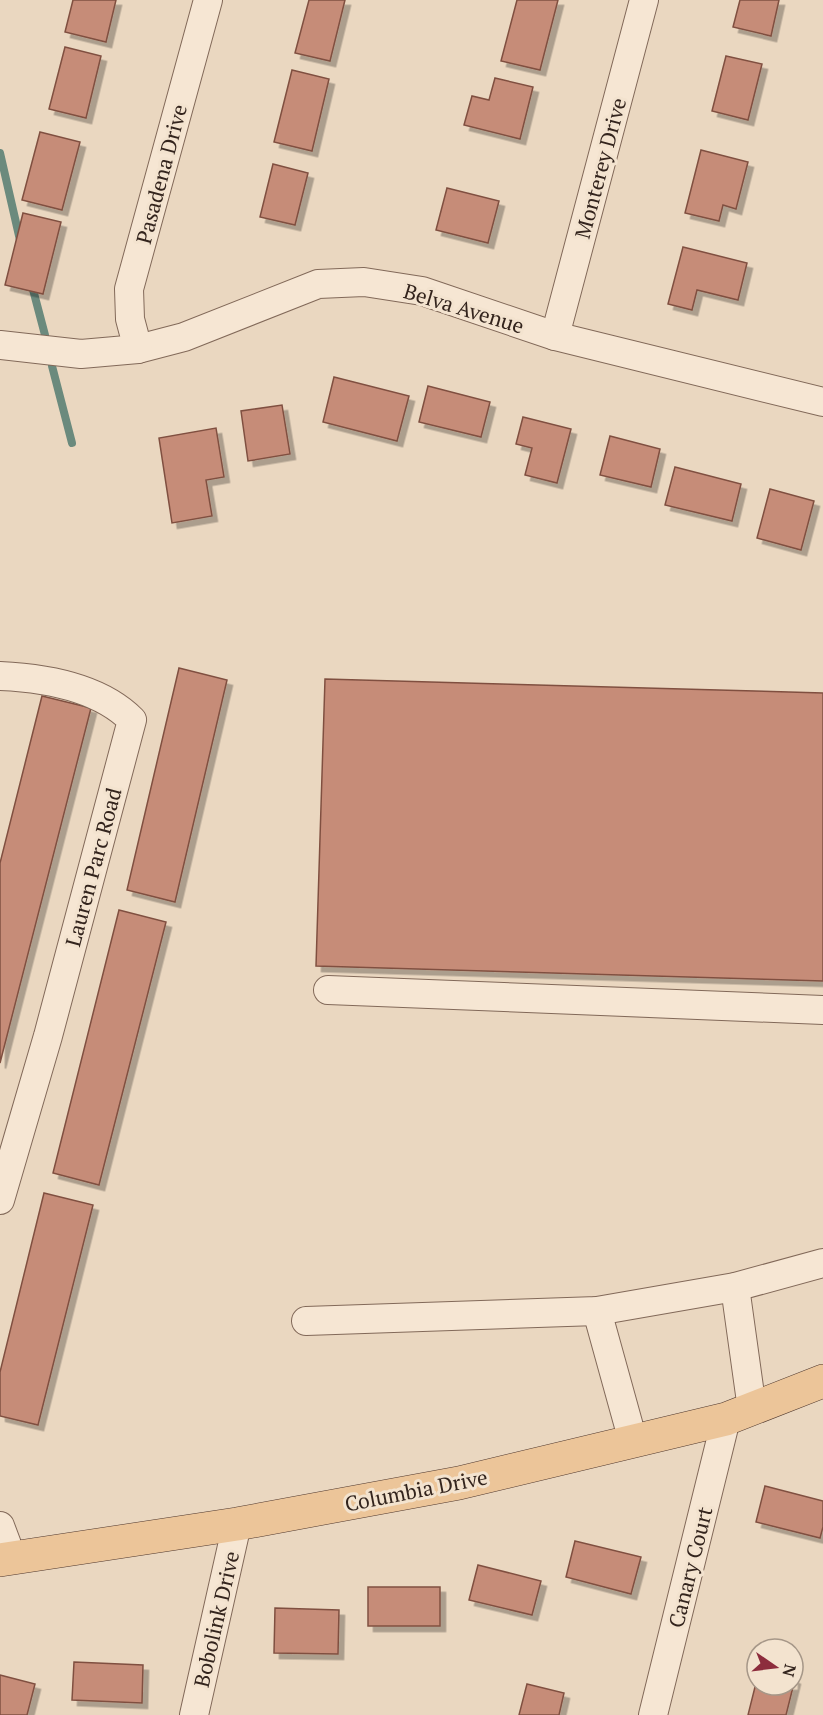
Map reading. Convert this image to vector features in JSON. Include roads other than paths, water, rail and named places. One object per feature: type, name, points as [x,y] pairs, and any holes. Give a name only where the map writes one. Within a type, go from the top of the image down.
[{"type":"main road","name":"Columbia Drive","points":[[6,1559],[237,1524],[459,1483],[739,1414],[823,1381]]},
{"type":"street","name":"Pasadena Drive","points":[[138,349],[130,319],[129,289],[208,0]]},
{"type":"street","name":"Monterey Drive","points":[[555,336],[644,0]]},
{"type":"street","name":"Belva Avenue","points":[[0,345],[81,354],[138,349],[184,337],[318,284],[364,282],[422,291],[555,336],[823,402]]},
{"type":"street","name":"Lauren Parc Road","points":[[0,676],[36,677],[90,693],[119,707],[132,720],[48,1036],[7,1149],[0,1200]]},
{"type":"street","points":[[328,990],[823,1010]]},
{"type":"street","points":[[306,1321],[597,1311],[735,1287],[823,1263]]},
{"type":"street","points":[[735,1287],[739,1414]]},
{"type":"street","points":[[597,1311],[633,1441]]},
{"type":"street","name":"Canary Court","points":[[653,1715],[739,1414]]},
{"type":"street","name":"Bobolink Drive","points":[[194,1715],[237,1524]]},
{"type":"street","points":[[0,1526],[6,1559]]},
{"type":"waterway","points":[[0,153],[20,240]]},
{"type":"waterway","points":[[31,282],[45,335]]},
{"type":"waterway","points":[[52,366],[72,443]]}]
